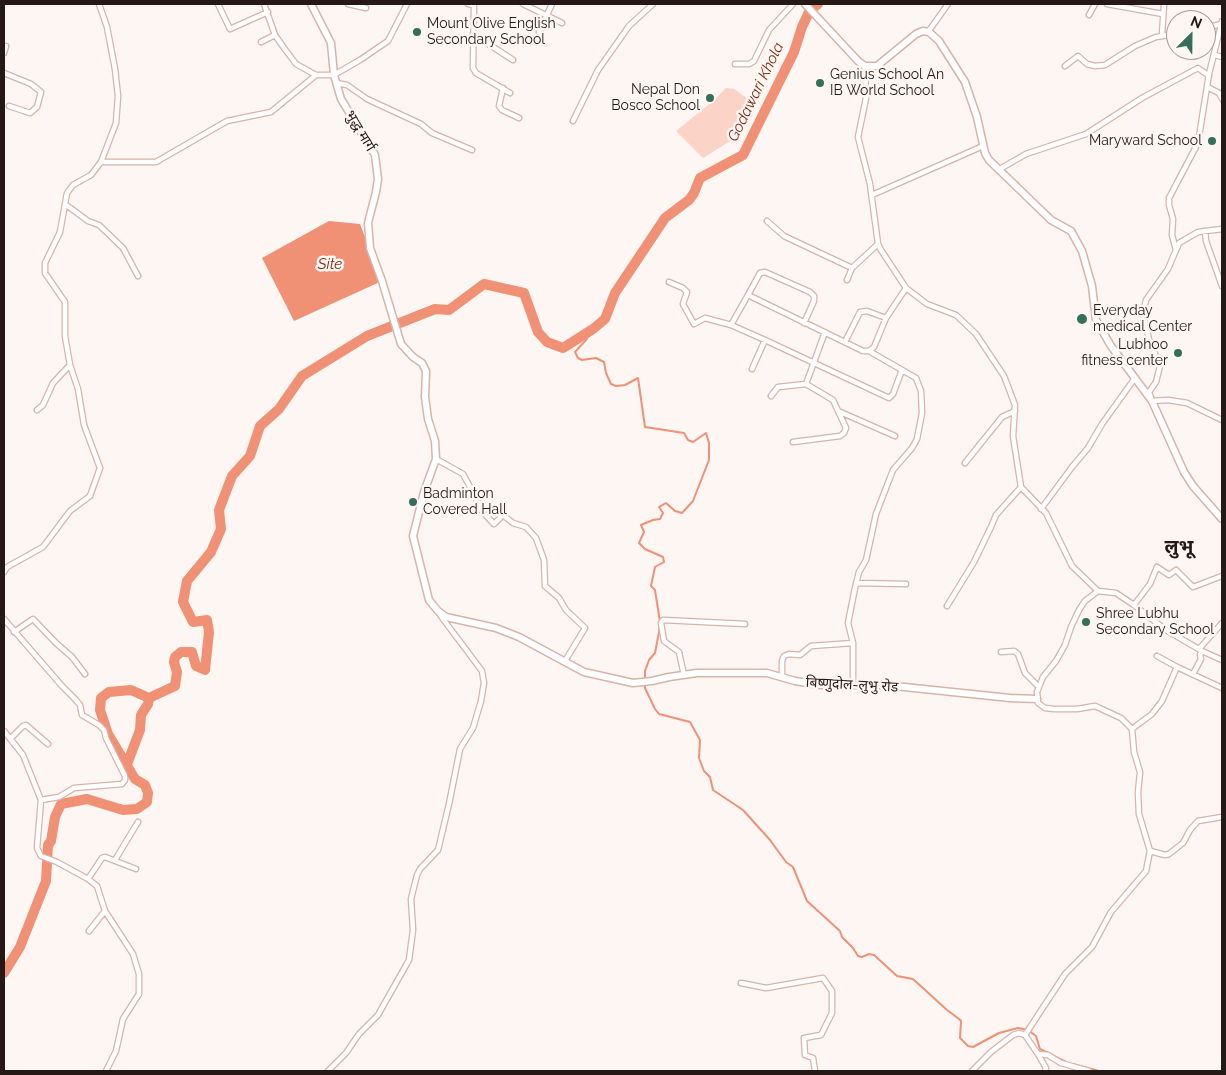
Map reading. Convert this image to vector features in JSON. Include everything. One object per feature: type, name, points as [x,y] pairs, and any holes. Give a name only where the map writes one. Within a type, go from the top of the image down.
[{"type":"street","points":[[4,572],[7,567],[43,547],[70,511],[90,496],[100,468],[84,425],[78,389],[70,365],[65,336],[65,302],[45,273],[45,263],[60,232],[67,193],[73,185],[91,175],[101,162],[116,123],[118,96],[116,69],[107,27],[99,4]]},
{"type":"street","points":[[218,4],[230,30],[268,12]]},
{"type":"street","points":[[264,4],[276,34],[296,64],[316,75],[334,75],[388,41],[407,4]]},
{"type":"street","name":"भुद्ध मार्ग","points":[[311,4],[331,43],[334,75],[341,99],[375,155],[378,179],[368,223],[370,248],[386,292],[400,343],[413,357],[422,363],[426,371],[428,419],[435,441],[436,460]]},
{"type":"street","points":[[348,4],[366,8]]},
{"type":"street","points":[[468,4],[475,5],[473,68],[476,72],[510,93]]},
{"type":"street","points":[[523,4],[562,23]]},
{"type":"street","points":[[539,32],[552,4]]},
{"type":"street","points":[[573,121],[598,70],[629,26],[653,4]]},
{"type":"street","points":[[735,64],[749,64],[754,60],[769,30],[793,4]]},
{"type":"street","points":[[805,4],[859,62],[865,66],[877,66],[916,34],[923,31],[928,32],[939,41],[965,82],[977,117],[983,146],[989,160],[1051,220],[1071,231],[1082,251],[1092,286],[1096,320],[1112,346],[1152,401]]},
{"type":"street","points":[[928,32],[948,4]]},
{"type":"street","points":[[1089,15],[1095,4]]},
{"type":"street","points":[[1107,4],[1163,14]]},
{"type":"street","points":[[1162,35],[1164,4]]},
{"type":"street","points":[[1216,50],[1222,22]]},
{"type":"street","points":[[261,42],[276,34]]},
{"type":"street","points":[[473,34],[513,60]]},
{"type":"street","points":[[1064,66],[1078,56],[1087,64],[1105,65],[1135,46],[1166,35]]},
{"type":"street","points":[[4,53],[6,46]]},
{"type":"street","points":[[1176,250],[1172,235],[1173,219],[1169,198],[1198,142],[1209,76],[1214,60]]},
{"type":"street","points":[[865,66],[866,98],[858,137],[872,195],[878,244],[906,288],[927,304],[956,315],[976,334],[1004,376],[1015,405],[1013,436],[1021,488],[1046,513],[1072,566],[1098,591],[1116,593],[1166,630],[1222,660]]},
{"type":"street","points":[[998,170],[1026,154],[1086,134],[1142,98],[1198,68],[1209,76]]},
{"type":"street","points":[[4,73],[31,84],[41,92],[37,107],[30,113],[9,106]]},
{"type":"street","points":[[101,162],[156,162],[226,121],[271,112],[316,75]]},
{"type":"street","points":[[336,83],[347,85],[367,99],[416,122],[432,133],[472,150]]},
{"type":"street","points":[[503,88],[499,106],[502,110],[519,118]]},
{"type":"street","points":[[1207,88],[1219,93],[1222,99]]},
{"type":"street","points":[[872,195],[983,146]]},
{"type":"street","points":[[65,204],[88,221],[99,226],[123,248],[138,276]]},
{"type":"street","points":[[766,221],[784,236],[852,268]]},
{"type":"street","points":[[1222,229],[1198,232],[1179,243],[1168,269],[1146,300],[1143,312],[1149,339],[1160,366],[1156,382],[1149,392],[1152,401],[1184,472],[1193,486],[1222,519]]},
{"type":"street","points":[[1206,231],[1206,241],[1222,286]]},
{"type":"street","points":[[847,280],[852,268],[878,244]]},
{"type":"street","points":[[731,325],[760,273],[765,272],[810,292],[814,296],[814,301],[804,323]]},
{"type":"street","points":[[669,282],[684,288],[686,292],[683,304],[694,324],[705,318],[731,325],[889,398],[893,394],[902,370]]},
{"type":"street","points":[[869,351],[874,347],[886,318],[906,288]]},
{"type":"street","points":[[748,295],[863,351],[869,351],[916,378],[921,391],[922,413],[917,439],[912,448],[892,470],[876,514],[866,560],[859,572],[856,583],[848,623],[853,644],[853,685]]},
{"type":"street","points":[[845,342],[860,312],[868,311],[886,318]]},
{"type":"street","points":[[806,384],[825,332]]},
{"type":"street","points":[[752,369],[765,340]]},
{"type":"street","points":[[36,410],[43,405],[53,383],[70,365]]},
{"type":"street","points":[[1041,509],[1088,448],[1102,424],[1135,378]]},
{"type":"street","points":[[771,396],[778,387],[806,384],[833,400],[846,428],[840,436],[793,442]]},
{"type":"street","points":[[1152,401],[1168,400],[1187,403],[1222,420]]},
{"type":"street","points":[[838,411],[895,436]]},
{"type":"street","points":[[965,463],[1002,418],[1015,411]]},
{"type":"street","points":[[328,1071],[346,1053],[359,1034],[378,1015],[409,960],[414,930],[411,899],[417,875],[420,869],[438,850],[460,749],[473,728],[481,701],[484,683],[482,672],[429,600],[413,536],[422,500],[436,460],[463,474],[478,502],[479,508],[494,524],[503,514],[512,523],[526,527],[536,538],[544,560],[545,586],[559,598],[566,610],[585,628],[565,661]]},
{"type":"street","points":[[947,606],[974,562],[996,515],[1021,488]]},
{"type":"street","points":[[1134,605],[1150,584],[1157,567],[1169,575],[1176,570],[1193,587],[1222,576]]},
{"type":"street","points":[[856,583],[906,584]]},
{"type":"street","points":[[972,1071],[991,1052],[1013,1035],[1027,1031],[1064,974],[1092,947],[1111,912],[1145,875],[1150,851],[1139,814],[1140,772],[1134,752],[1132,729],[1120,718],[1094,706],[1078,709],[1045,708],[1038,703],[1037,699],[1043,676],[1056,661],[1065,645],[1079,610],[1085,600],[1098,591]]},
{"type":"street","name":"बिष्णुदोल-लुभु रोड","points":[[438,612],[446,617],[496,628],[519,636],[584,672],[633,683],[697,673],[767,673],[795,681],[820,685],[885,685],[1037,699]]},
{"type":"street","points":[[4,619],[80,705],[82,716],[99,725],[104,730],[106,738],[125,776],[122,784],[102,784],[74,788],[59,797],[41,800]]},
{"type":"street","points":[[14,632],[33,619],[72,657],[85,674]]},
{"type":"street","points":[[684,675],[679,652],[664,641],[662,620],[745,624]]},
{"type":"street","points":[[1193,674],[1201,659],[1201,650],[1222,623]]},
{"type":"street","points":[[782,677],[782,661],[784,656],[789,654],[800,655],[811,646],[853,644]]},
{"type":"street","points":[[1001,652],[1014,651],[1018,654],[1025,673],[1039,687]]},
{"type":"street","points":[[1157,656],[1222,688]]},
{"type":"street","points":[[1132,729],[1152,714],[1162,701],[1177,667]]},
{"type":"street","points":[[10,739],[23,726],[26,726],[48,744]]},
{"type":"street","points":[[4,731],[23,755],[41,800],[37,848],[41,856],[57,862],[97,886],[105,911],[133,954],[139,974],[139,994],[123,1019],[116,1051],[106,1071]]},
{"type":"street","points":[[1150,851],[1169,854],[1183,843],[1190,830],[1198,821],[1222,817]]},
{"type":"street","points":[[115,860],[138,822]]},
{"type":"street","points":[[88,879],[102,858],[105,857],[136,869]]},
{"type":"street","points":[[89,931],[105,911]]},
{"type":"street","points":[[741,983],[766,988],[823,978],[832,991],[832,1013],[821,1034],[804,1038],[805,1055],[813,1058],[815,1071]]},
{"type":"street","points":[[1027,1031],[1046,1068],[1045,1071]]},
{"type":"street","points":[[1038,1054],[1048,1055],[1061,1063],[1089,1071]]},
{"type":"shaded area","points":[[726,88],[734,89],[755,104],[740,135],[703,158],[676,131]]},
{"type":"water","name":"Site","points":[[329,221],[360,224],[382,281],[294,321],[262,258]]},
{"type":"waterway","name":"Godawari Khola","points":[[4,973],[20,947],[46,881],[48,845],[51,841],[55,817],[61,804],[87,799],[123,810],[137,809],[147,802],[148,793],[145,785],[135,779],[108,734],[100,710],[101,698],[109,692],[131,690],[149,698],[175,686],[177,672],[174,662],[175,657],[181,652],[192,652],[196,666],[205,670],[209,632],[207,620],[193,622],[183,602],[187,581],[211,552],[221,529],[219,510],[232,476],[250,456],[260,426],[279,409],[302,376],[367,336],[435,309],[449,310],[484,284],[524,293],[538,332],[547,342],[563,348],[593,329],[605,319],[615,293],[665,218],[689,200],[700,178],[743,155],[794,52],[810,10],[818,4]]},
{"type":"waterway","points":[[593,329],[575,352],[578,358],[582,360],[596,358],[604,362],[611,384],[616,386],[625,385],[638,378],[645,427],[684,433],[688,440],[693,442],[706,433],[709,443],[709,460],[693,501],[682,513],[675,511],[666,503],[659,507],[663,513],[660,519],[641,525],[644,532],[639,543],[645,549],[663,557],[664,562],[655,567],[651,586],[655,590],[660,622]]},
{"type":"waterway","points":[[645,679],[645,671],[649,660],[655,653],[660,627]]},
{"type":"waterway","points":[[645,684],[645,688],[659,714],[690,722],[700,740],[699,758],[704,771],[710,777],[713,790],[743,810],[770,840],[786,862],[793,867],[807,901],[840,931],[842,937],[858,956],[874,955],[897,976],[913,979],[961,1021],[960,1038],[968,1046],[973,1047],[999,1033],[1018,1028],[1028,1030],[1036,1036],[1040,1049],[1066,1062]]},
{"type":"waterway","points":[[126,767],[140,730],[141,715],[148,704],[149,698]]},
{"type":"waterway","points":[[1073,1064],[1099,1071]]},
{"type":"place","name":"Mount Olive English Secondary School","points":[[417,32]]},
{"type":"place","name":"Genius School An IB World School","points":[[820,83]]},
{"type":"place","name":"Nepal Don Bosco School","points":[[710,98]]},
{"type":"place","name":"Maryward School","points":[[1212,141]]},
{"type":"place","name":"Everyday medical Center","points":[[1082,319]]},
{"type":"place","name":"Lubhoo fitness center","points":[[1178,353]]},
{"type":"place","name":"Badminton Covered Hall","points":[[413,502]]},
{"type":"place","name":"Shree Lubhu Secondary School","points":[[1086,622]]},
{"type":"district","name":"लुभू","points":[[1179,547]]}]
